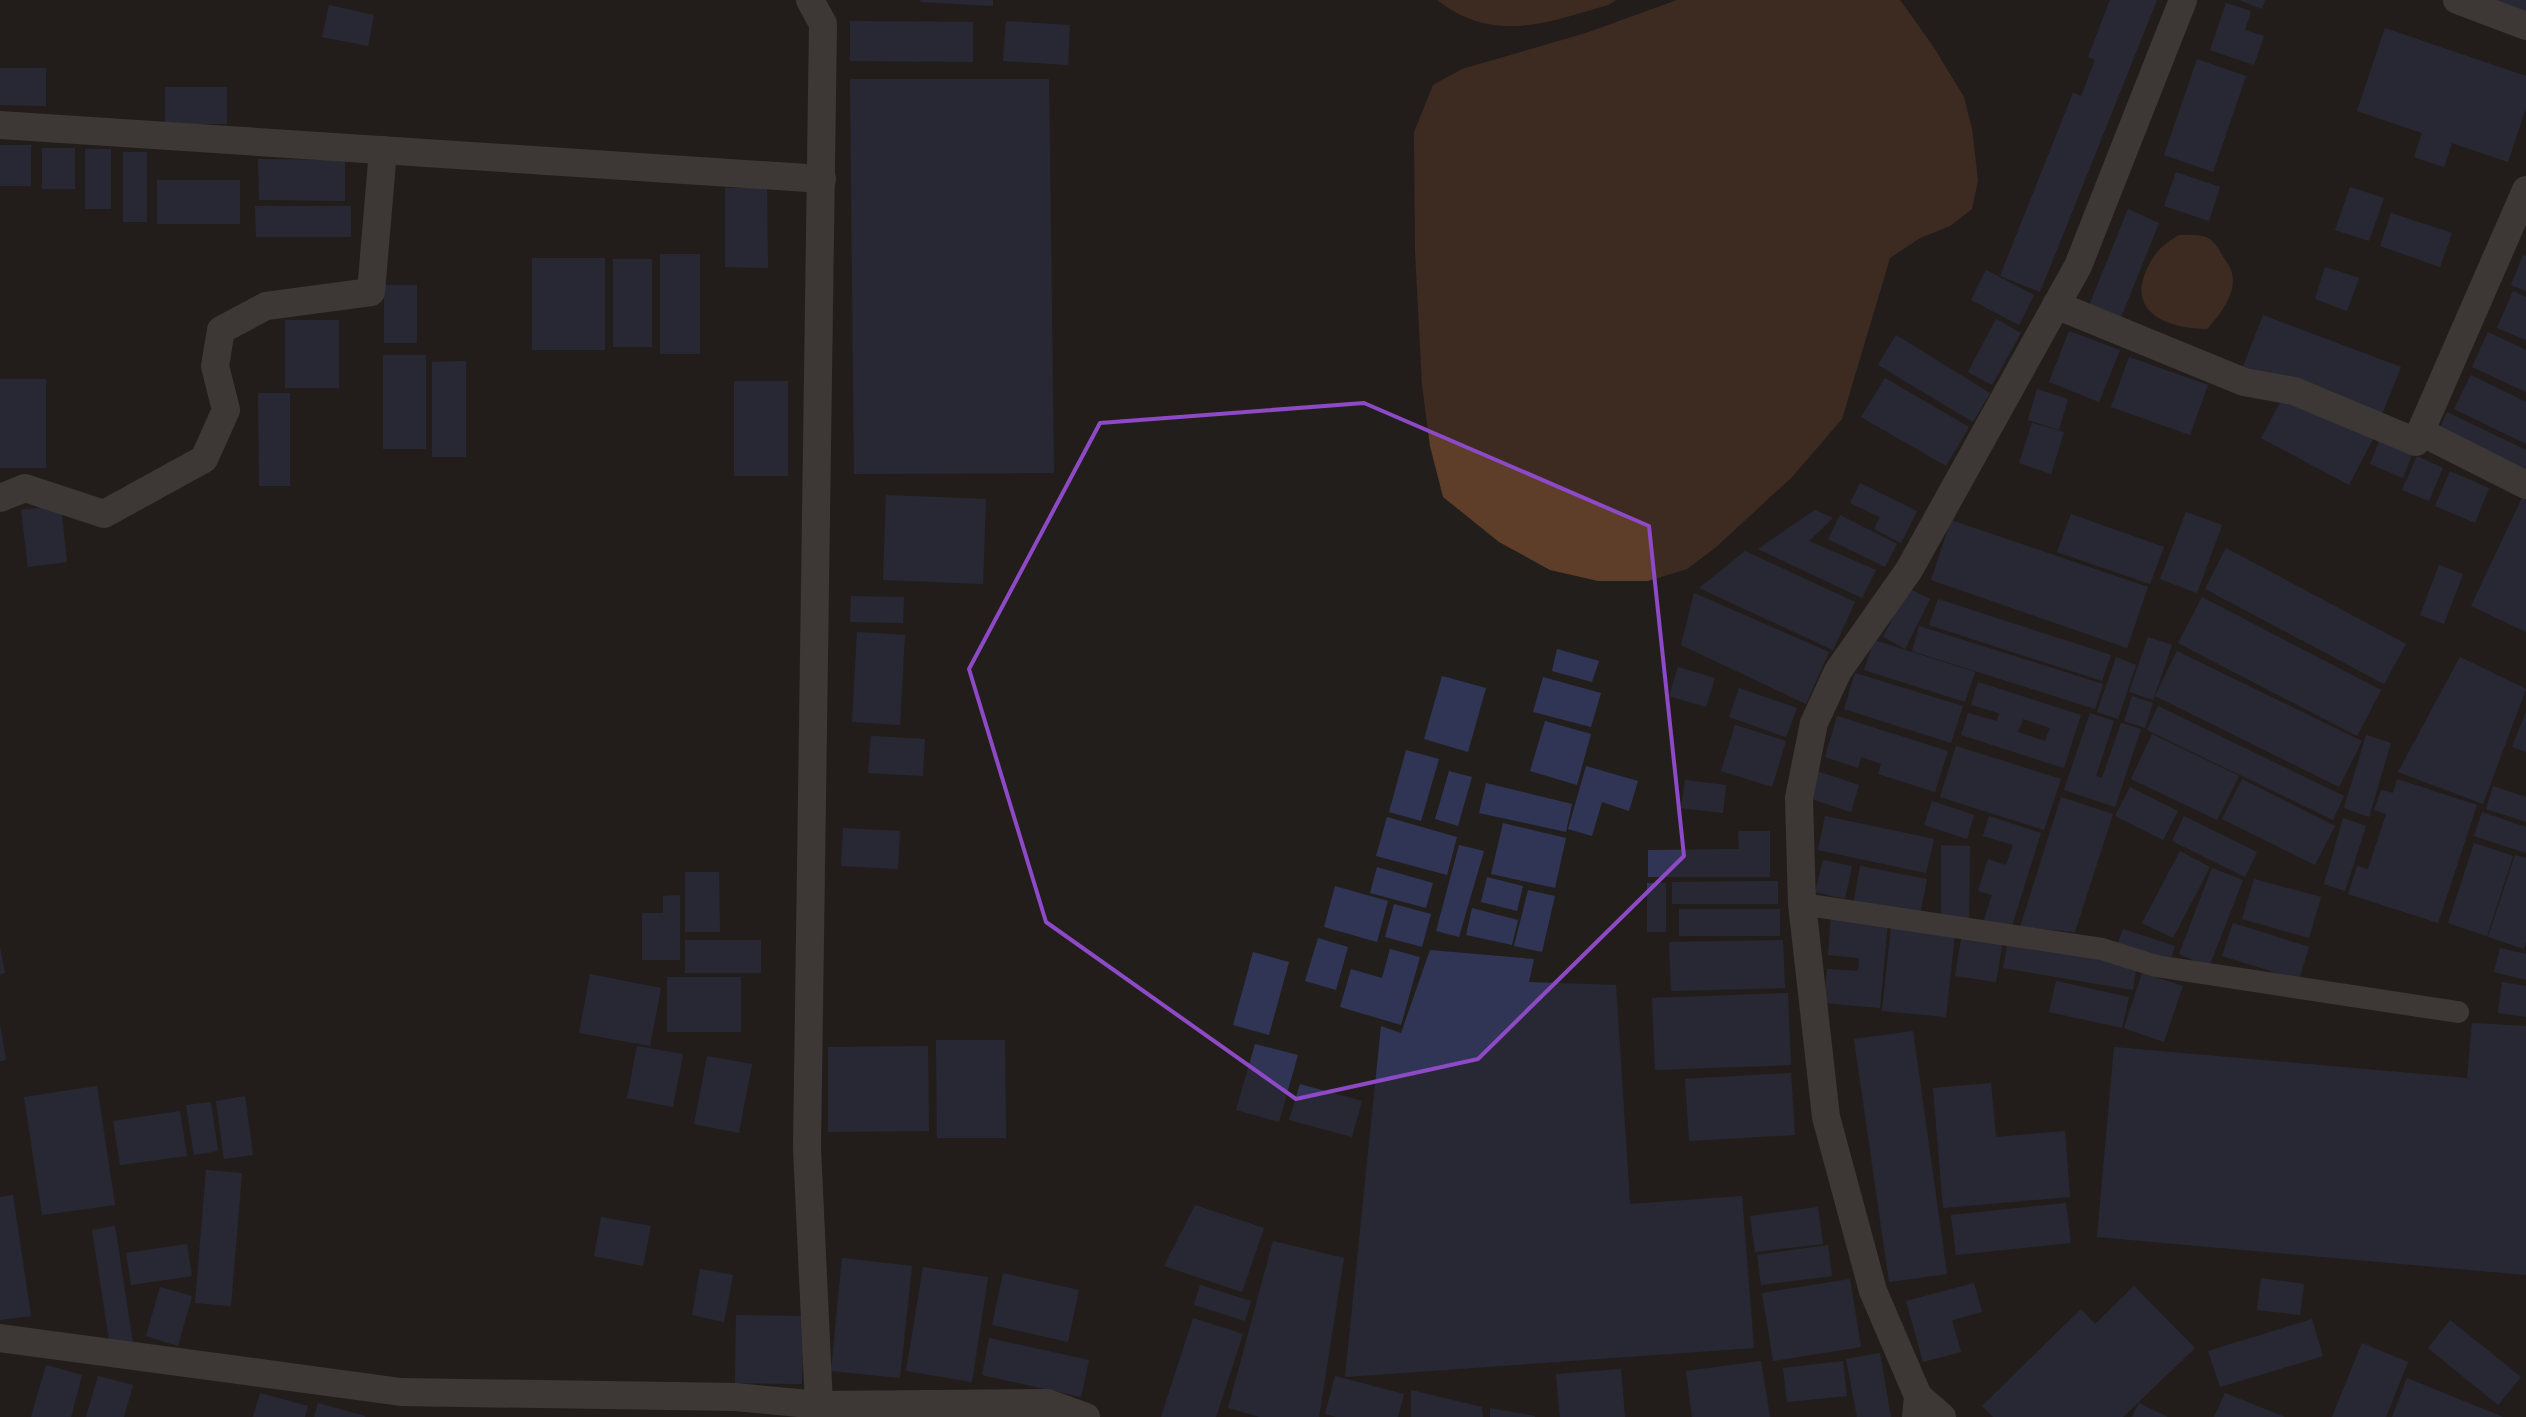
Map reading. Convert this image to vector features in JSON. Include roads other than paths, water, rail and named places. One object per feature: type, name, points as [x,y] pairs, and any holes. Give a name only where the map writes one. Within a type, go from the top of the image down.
[{"type":"street","points":[[810,0],[823,24],[808,1148],[819,1405]]},
{"type":"street","points":[[1942,1417],[1917,1407],[1873,1291],[1826,1116],[1802,904],[1799,798],[1814,723],[1838,671],[1910,570],[2078,266],[2183,0]]},
{"type":"street","points":[[2457,0],[2526,26]]},
{"type":"street","points":[[0,125],[822,179]]},
{"type":"street","points":[[0,498],[25,488],[104,514],[204,459],[226,410],[216,366],[221,330],[266,306],[371,292],[384,150]]},
{"type":"street","points":[[2056,305],[2244,382],[2294,391],[2416,442],[2526,190]]},
{"type":"street","points":[[2420,432],[2526,485]]},
{"type":"street","points":[[0,1338],[401,1392],[736,1397],[819,1405],[1047,1403],[1086,1417]]},
{"type":"lane","points":[[1802,904],[2102,950],[2156,966],[2458,1012]]}]
